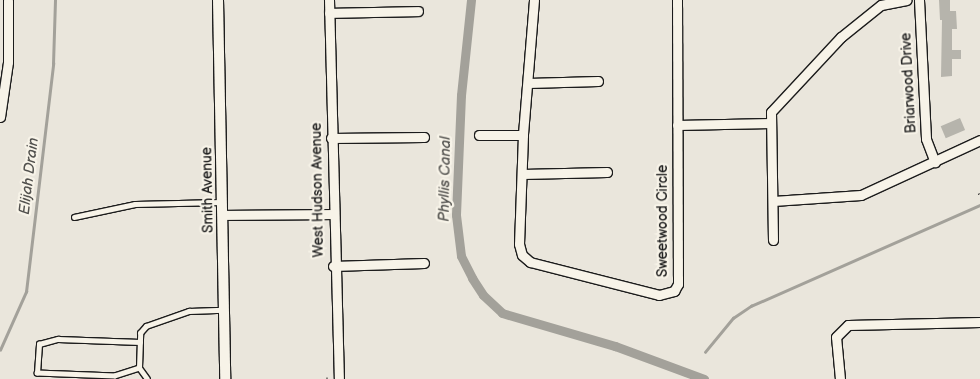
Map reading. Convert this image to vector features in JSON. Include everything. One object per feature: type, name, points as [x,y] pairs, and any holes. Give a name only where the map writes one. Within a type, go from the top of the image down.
[{"type":"street","points":[[0,117],[8,62],[8,0]]},
{"type":"street","name":"Smith Avenue","points":[[218,0],[225,379]]},
{"type":"street","name":"West Hudson Avenue","points":[[329,0],[333,266],[338,379]]},
{"type":"street","name":"Sweetwood Circle","points":[[534,0],[523,135],[519,244],[522,255],[530,262],[667,294],[678,284],[677,0]]},
{"type":"street","points":[[773,240],[771,112],[841,38],[881,5],[906,0]]},
{"type":"street","name":"Briarwood Drive","points":[[919,0],[926,139],[935,162]]},
{"type":"street","points":[[329,14],[418,11]]},
{"type":"street","points":[[528,83],[598,82]]},
{"type":"street","points":[[677,126],[771,123]]},
{"type":"street","points":[[479,135],[523,135]]},
{"type":"street","points":[[331,138],[424,137]]},
{"type":"street","points":[[773,201],[855,197],[980,140]]},
{"type":"street","points":[[522,174],[607,172]]},
{"type":"street","points":[[222,215],[332,214]]},
{"type":"street","points":[[333,266],[424,263]]},
{"type":"street","points":[[840,379],[836,337],[848,325],[980,322]]},
{"type":"lane","points":[[74,217],[135,204],[222,202]]},
{"type":"lane","points":[[147,379],[139,368],[140,333],[146,326],[189,311],[224,310]]},
{"type":"lane","points":[[139,368],[115,376],[37,373],[38,344],[58,339],[140,342]]},
{"type":"building","points":[[939,0],[950,0],[950,11],[956,11],[957,29],[952,29],[952,50],[961,50],[961,59],[952,59],[952,76],[941,77],[942,20],[940,20]]},
{"type":"building","points":[[960,118],[965,130],[946,138],[941,126]]},
{"type":"waterway","name":"Elijah Drain","points":[[0,350],[26,292],[53,64],[55,0]]},
{"type":"waterway","name":"Phyllis Canal","points":[[471,0],[461,95],[456,215],[461,256],[472,278],[483,295],[502,313],[615,346],[704,379]]},
{"type":"waterway","points":[[705,352],[733,318],[751,306],[980,205]]}]
